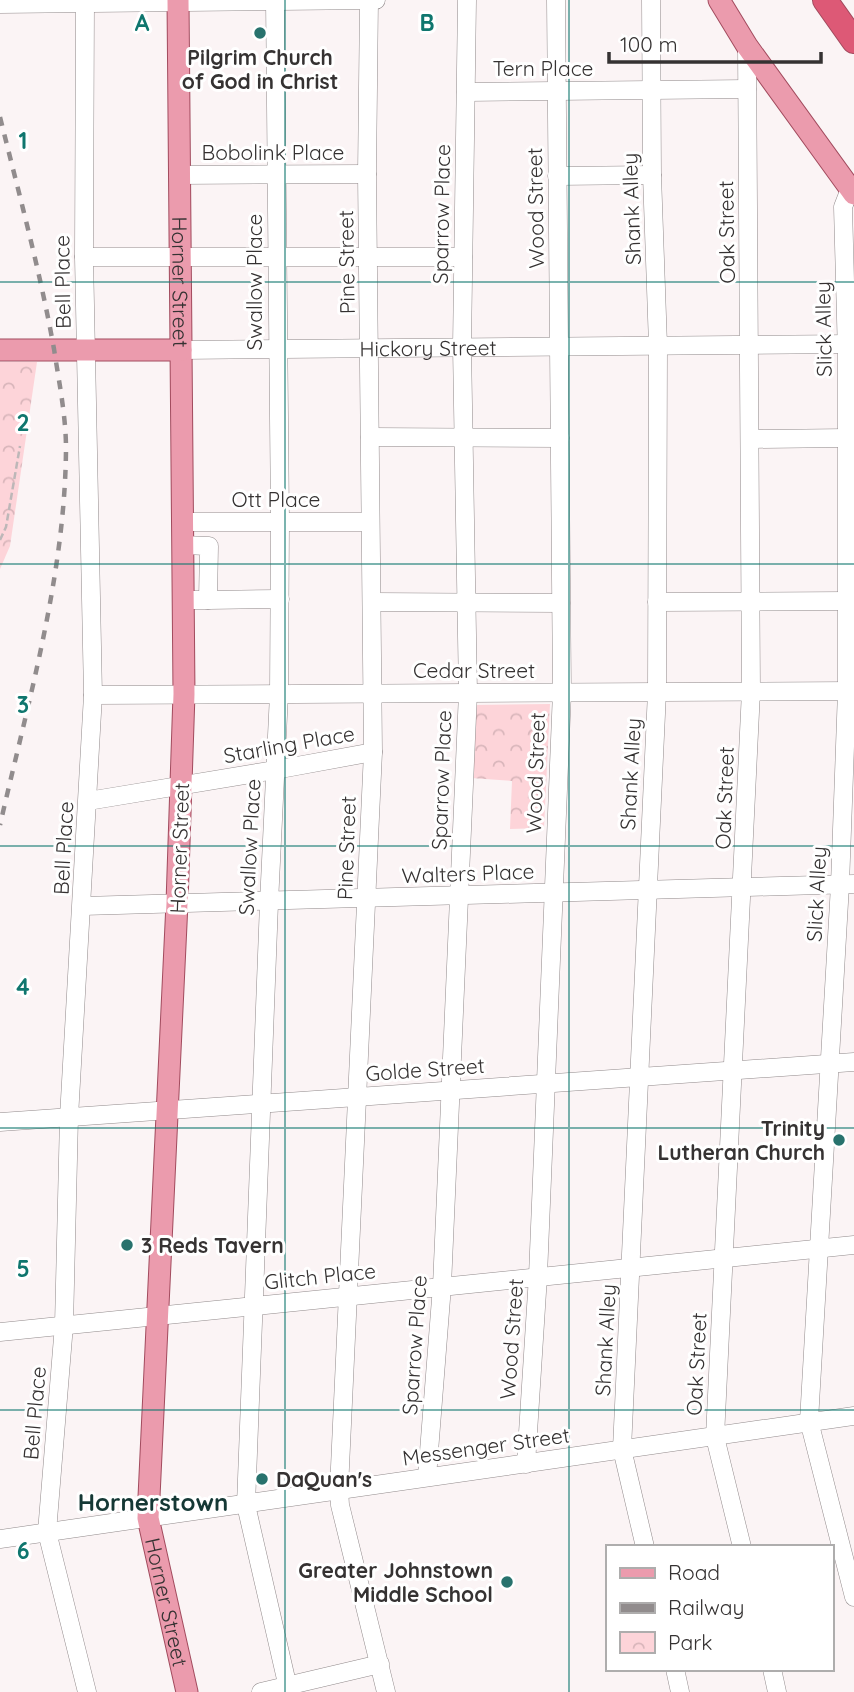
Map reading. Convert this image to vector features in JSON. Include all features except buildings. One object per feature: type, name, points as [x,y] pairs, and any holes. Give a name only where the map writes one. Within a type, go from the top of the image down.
[{"type":"highway","points":[[825,0],[854,41]]},
{"type":"main road","points":[[719,0],[747,47],[852,191]]},
{"type":"main road","name":"Horner Street","points":[[178,1],[184,694],[177,903],[148,1518],[187,1692]]},
{"type":"main road","name":"Hickory Street","points":[[0,350],[181,350]]},
{"type":"street","name":"Pine Street","points":[[369,0],[373,752],[339,1489],[340,1505],[387,1692]]},
{"type":"street","points":[[0,4],[376,0]]},
{"type":"street","name":"Sparrow Place","points":[[427,1477],[442,1286],[468,693],[462,347],[467,0]]},
{"type":"street","name":"Wood Street","points":[[526,1464],[538,1276],[562,692],[556,0]]},
{"type":"street","name":"Shank Alley","points":[[645,1545],[622,1449],[657,692],[658,345],[652,175],[651,0]]},
{"type":"street","name":"Swallow Place","points":[[275,1],[279,694],[268,903],[246,1505],[288,1689]]},
{"type":"street","name":"Bell Place","points":[[85,2],[84,257],[93,695],[69,1117],[64,1325],[47,1532],[87,1692]]},
{"type":"street","name":"Oak Street","points":[[742,1545],[715,1437],[751,691],[747,47]]},
{"type":"street","name":"Tern Place","points":[[466,92],[747,89]]},
{"type":"street","name":"Bobolink Place","points":[[178,175],[368,174]]},
{"type":"street","points":[[558,176],[652,175]]},
{"type":"street","name":"Slick Alley","points":[[852,191],[843,207],[850,344],[846,600],[850,691],[847,884],[830,1064],[809,1421],[854,1597]]},
{"type":"street","points":[[84,257],[463,257]]},
{"type":"street","name":"Hickory Street","points":[[181,350],[850,344]]},
{"type":"street","points":[[370,437],[560,438]]},
{"type":"street","points":[[751,439],[847,438]]},
{"type":"street","name":"Ott Place","points":[[182,522],[370,522]]},
{"type":"street","points":[[182,545],[209,546],[208,600]]},
{"type":"street","points":[[182,600],[280,599]]},
{"type":"street","points":[[657,602],[846,600]]},
{"type":"street","points":[[372,602],[561,603]]},
{"type":"street","name":"Cedar Street","points":[[93,695],[850,691]]},
{"type":"street","name":"Starling Place","points":[[88,801],[373,752]]},
{"type":"street","name":"Walters Place","points":[[83,906],[268,903],[847,884]]},
{"type":"street","name":"Golde Street","points":[[0,1122],[854,1062]]},
{"type":"street","name":"Glitch Place","points":[[0,1332],[854,1245]]},
{"type":"street","name":"Messenger Street","points":[[0,1539],[854,1416]]},
{"type":"street","points":[[261,1692],[288,1689],[380,1664]]},
{"type":"street","points":[[675,1671],[680,1692]]},
{"type":"street","points":[[772,1671],[777,1692]]},
{"type":"path","points":[[0,540],[6,527],[20,446]]},
{"type":"green space","points":[[0,362],[37,362],[10,546],[0,569]]},
{"type":"green space","points":[[550,704],[544,828],[510,829],[512,781],[471,778],[473,705]]},
{"type":"railway","points":[[0,117],[54,349],[66,449],[64,497],[52,591],[0,825]]},
{"type":"place","name":"Pilgrim Church of God in Christ","points":[[260,33]]},
{"type":"place","name":"Trinity Lutheran Church","points":[[839,1140]]},
{"type":"place","name":"3 Reds Tavern","points":[[127,1245]]},
{"type":"place","name":"DaQuan's","points":[[262,1479]]},
{"type":"place","name":"Greater Johnstown Middle School","points":[[507,1582]]},
{"type":"district","name":"Hornerstown","points":[[153,1502]]}]
